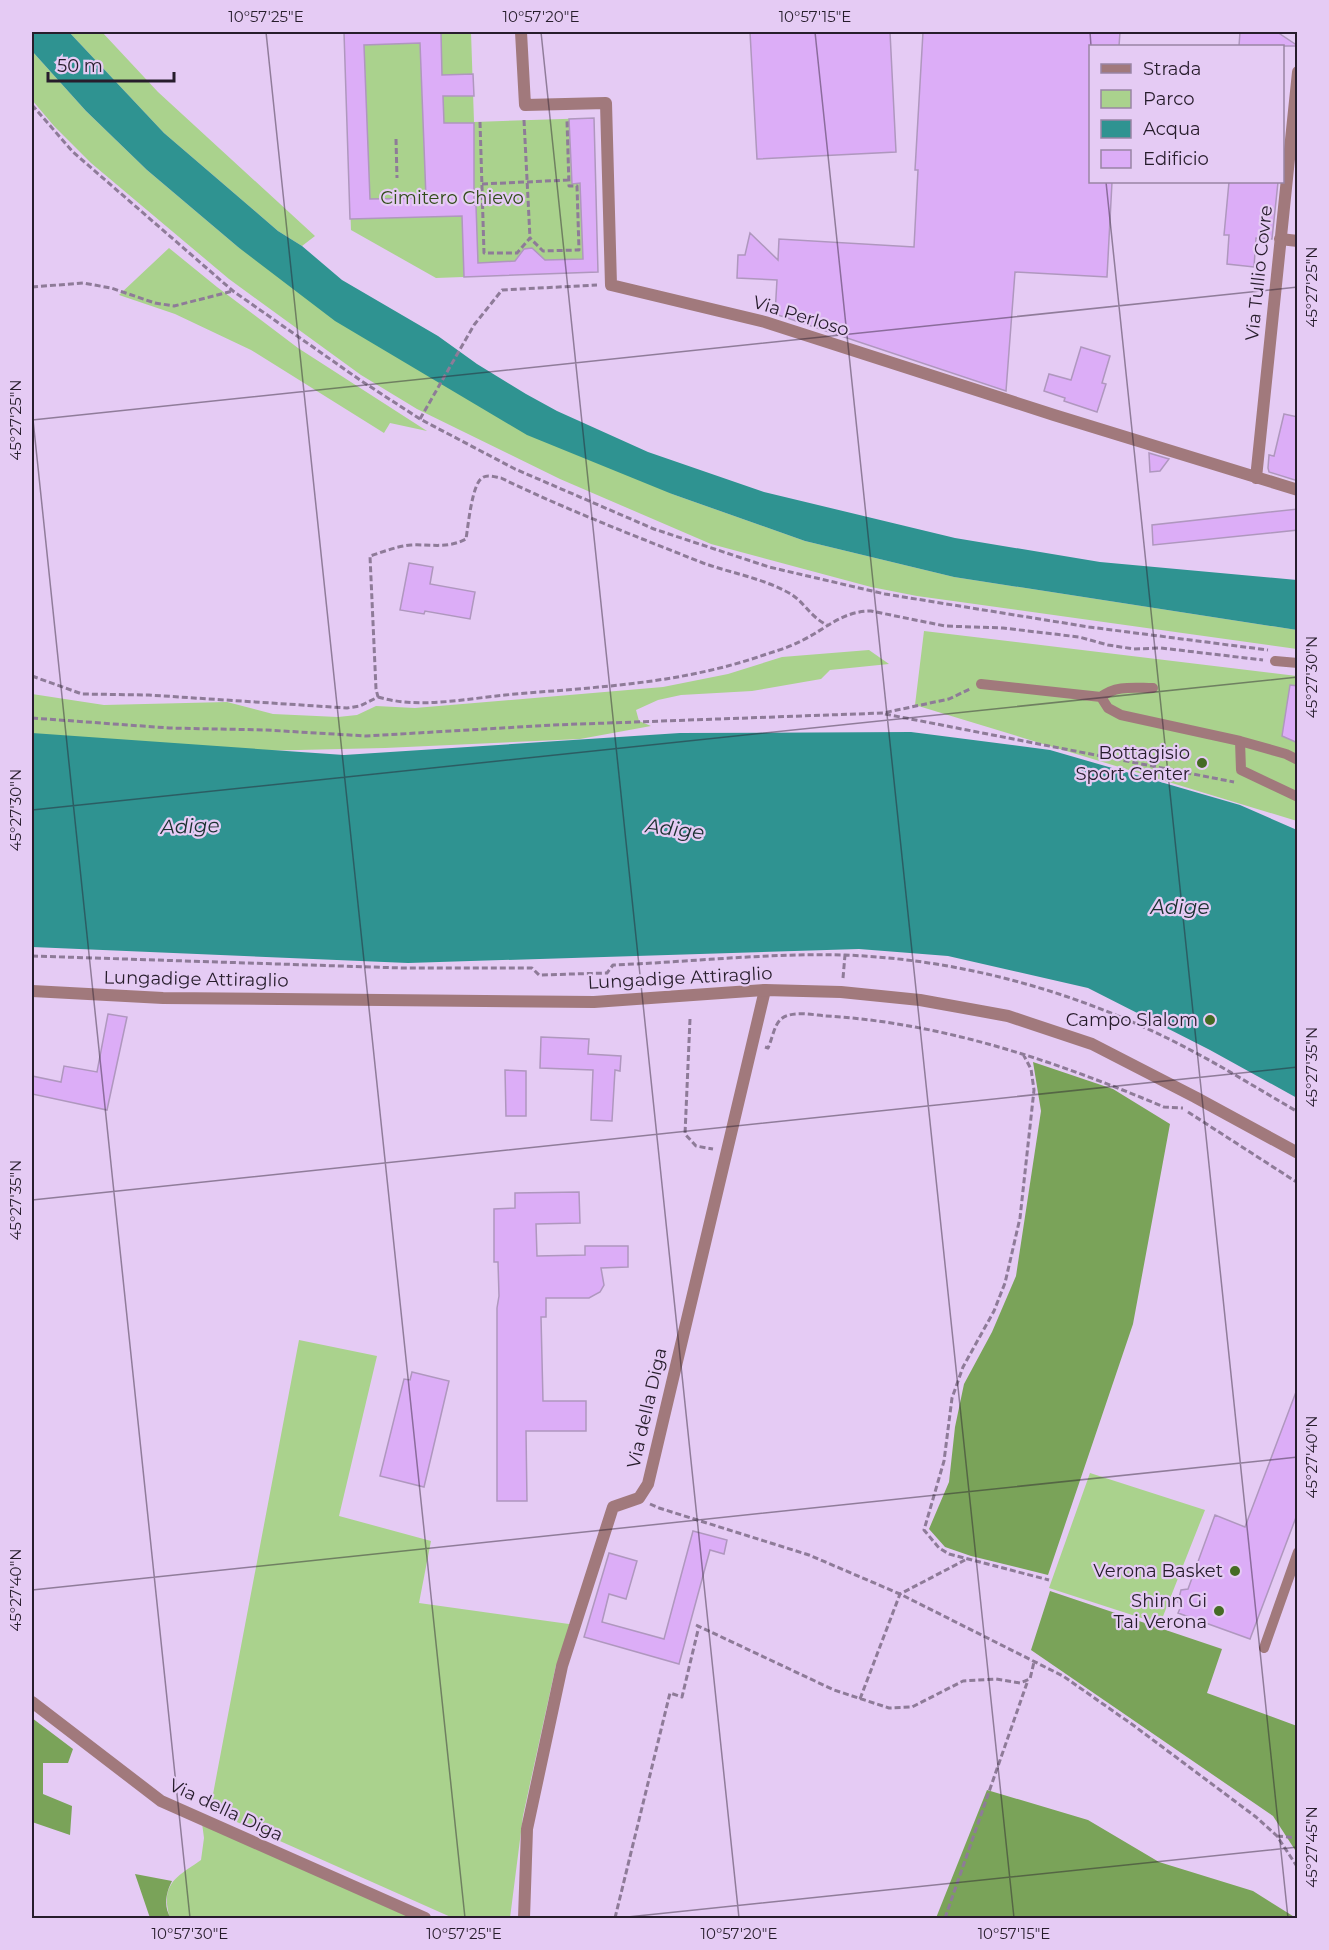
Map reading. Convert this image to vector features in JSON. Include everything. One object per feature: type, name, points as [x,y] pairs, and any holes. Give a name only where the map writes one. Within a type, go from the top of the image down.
[{"type":"street","points":[[521,32],[525,105],[606,103],[611,285]]},
{"type":"street","name":"Via Tullio Covre","points":[[1256,478],[1298,72]]},
{"type":"street","points":[[1280,239],[1298,241]]},
{"type":"street","name":"Via Perloso","points":[[611,285],[765,322],[1298,490]]},
{"type":"street","name":"Lungadige Attiraglio","points":[[32,991],[163,998],[594,1002],[765,990],[842,992],[920,999],[1008,1016],[1092,1044],[1298,1153]]},
{"type":"street","name":"Via della Diga","points":[[639,1498],[648,1484],[765,990]]},
{"type":"street","points":[[524,1918],[527,1829],[562,1666],[613,1507],[639,1498]]},
{"type":"street","name":"Via della Diga","points":[[32,1702],[161,1802],[425,1918]]},
{"type":"lane","points":[[1272,656],[1298,663]]},
{"type":"lane","points":[[981,684],[1101,697],[1109,690],[1153,688]]},
{"type":"lane","points":[[1101,697],[1108,708],[1121,715],[1240,741],[1286,754],[1298,760]]},
{"type":"lane","points":[[1240,741],[1241,771],[1298,797]]},
{"type":"lane","points":[[1264,1648],[1298,1552]]},
{"type":"path","points":[[32,105],[73,152],[233,291],[420,419],[515,469],[654,529],[769,567],[896,596],[1272,656]]},
{"type":"path","points":[[524,120],[530,238],[543,251],[579,250],[577,186],[569,186],[567,120]]},
{"type":"path","points":[[480,122],[484,253],[517,253],[530,238]]},
{"type":"path","points":[[396,139],[397,178]]},
{"type":"path","points":[[482,184],[569,180]]},
{"type":"path","points":[[32,287],[83,283],[111,288],[155,303],[174,306],[233,291]]},
{"type":"path","points":[[420,419],[474,325],[502,290],[611,285]]},
{"type":"path","points":[[378,698],[370,556],[410,545],[436,547],[456,545],[466,539],[476,484],[483,477],[501,478],[578,514],[706,564],[771,585],[791,594],[809,614],[827,625]]},
{"type":"path","points":[[32,676],[82,694],[149,695],[346,708],[360,706],[378,698],[395,702],[433,702],[651,682],[708,672],[760,657],[801,641],[843,615],[871,610],[945,626],[1003,628],[1079,637],[1134,649],[1161,648],[1272,656]]},
{"type":"path","points":[[32,718],[169,728],[266,730],[366,736],[554,725],[883,713],[949,699],[981,684]]},
{"type":"path","points":[[883,713],[1236,782]]},
{"type":"path","points":[[842,992],[844,956]]},
{"type":"path","points":[[752,1042],[768,1048],[776,1025],[781,1018],[794,1014],[852,1018],[926,1028],[973,1038],[1120,1088],[1164,1107],[1182,1108],[1298,1183]]},
{"type":"path","points":[[690,1019],[685,1134],[696,1146],[726,1151]]},
{"type":"path","points":[[1023,1054],[1031,1069],[1034,1090],[1020,1218],[1005,1283],[994,1311],[963,1367],[952,1398],[944,1461],[924,1530],[939,1548],[949,1554],[1049,1580]]},
{"type":"path","points":[[639,1498],[659,1508],[809,1555],[900,1594],[1063,1676],[1256,1817],[1277,1836],[1298,1868]]},
{"type":"path","points":[[860,1700],[900,1594],[966,1559]]},
{"type":"path","points":[[615,1918],[669,1694],[682,1697],[697,1625],[834,1690],[889,1708],[912,1707],[963,1681],[996,1678],[1020,1683],[1030,1679],[1034,1662]]},
{"type":"path","points":[[945,1918],[1034,1662]]},
{"type":"path","points":[[1277,1836],[1298,1838]]},
{"type":"green space","points":[[69,32],[102,32],[158,92],[315,236],[302,246],[278,231],[164,133]]},
{"type":"green space","name":"Cimitero Chievo","points":[[344,32],[471,32],[474,122],[594,118],[598,272],[436,278],[351,230]]},
{"type":"green space","points":[[32,51],[86,111],[147,170],[238,247],[672,494],[805,541],[954,577],[1297,630],[1297,649],[917,596],[871,587],[711,544],[560,479],[417,409],[361,375],[229,279],[91,163],[54,126],[32,100]]},
{"type":"green space","points":[[169,248],[298,348],[427,431],[390,423],[384,433],[251,350],[175,314],[119,295]]},
{"type":"green space","name":"Bottagisio Sport Center","points":[[924,631],[1297,676],[1297,821],[915,705]]},
{"type":"green space","points":[[869,650],[889,664],[830,670],[821,679],[752,691],[681,695],[658,700],[636,710],[639,721],[651,726],[580,739],[385,748],[250,751],[32,739],[32,694],[104,705],[227,702],[273,714],[338,717],[357,715],[376,706],[415,708],[663,687],[728,674],[782,657]]},
{"type":"green space","points":[[299,1340],[377,1356],[339,1516],[431,1541],[419,1603],[576,1625],[565,1660],[556,1665],[523,1816],[510,1918],[453,1918],[210,1810]]},
{"type":"green space","points":[[1090,1473],[1205,1510],[1160,1624],[1049,1588]]},
{"type":"green space","points":[[202,1823],[413,1918],[171,1918],[167,1904],[169,1889],[176,1878],[201,1860],[204,1838]]},
{"type":"shaded area","points":[[1033,1062],[1113,1089],[1170,1124],[1133,1324],[1048,1575],[971,1556],[945,1547],[929,1529],[949,1482],[955,1427],[964,1384],[992,1332],[1016,1276],[1041,1111]]},
{"type":"shaded area","points":[[1050,1591],[1222,1649],[1207,1693],[1297,1726],[1297,1853],[1273,1816],[1031,1650]]},
{"type":"shaded area","points":[[32,1718],[73,1749],[68,1763],[43,1763],[43,1794],[72,1806],[70,1835],[32,1822]]},
{"type":"shaded area","points":[[987,1790],[1088,1820],[1159,1862],[1253,1891],[1296,1918],[936,1918]]},
{"type":"shaded area","points":[[135,1874],[172,1881],[166,1900],[168,1914],[171,1918],[150,1918]]},
{"type":"water","points":[[32,32],[69,32],[164,133],[278,231],[302,246],[342,280],[438,336],[477,364],[557,411],[648,452],[764,492],[955,538],[1100,562],[1297,580],[1297,630],[954,577],[805,541],[672,494],[527,435],[335,321],[238,247],[147,170],[86,111],[32,51]]},
{"type":"water","name":"Adige","points":[[911,732],[1050,750],[1240,805],[1297,830],[1297,1098],[1210,1050],[1088,988],[948,956],[859,949],[408,963],[32,947],[32,733],[344,755],[680,733]]},
{"type":"building","points":[[344,32],[441,32],[442,75],[473,74],[474,96],[443,96],[444,123],[474,123],[474,205],[476,205],[478,263],[515,261],[524,249],[532,248],[545,260],[583,259],[580,183],[572,184],[569,119],[594,118],[598,272],[464,277],[462,216],[350,219]],"holes":[[[420,43],[426,198],[370,199],[364,45]]]},
{"type":"building","points":[[750,32],[890,32],[896,152],[757,159]]},
{"type":"building","points":[[923,32],[1120,32],[1119,45],[1089,45],[1089,183],[1112,183],[1107,277],[1015,272],[1006,391],[775,314],[777,280],[737,278],[738,255],[745,255],[750,233],[778,260],[779,239],[914,247],[918,170],[915,170]]},
{"type":"building","points":[[1240,32],[1277,32],[1298,46],[1284,45],[1239,45]]},
{"type":"building","points":[[1229,183],[1278,183],[1272,239],[1256,238],[1254,267],[1227,264],[1229,235],[1224,235]]},
{"type":"building","points":[[1081,347],[1110,356],[1102,383],[1106,384],[1097,412],[1064,401],[1065,398],[1044,391],[1049,374],[1071,380]]},
{"type":"building","points":[[1284,414],[1298,417],[1298,481],[1269,472],[1268,468],[1269,455],[1274,456]]},
{"type":"building","points":[[1149,453],[1169,459],[1160,471],[1150,472]]},
{"type":"building","points":[[1298,509],[1298,530],[1153,545],[1152,525]]},
{"type":"building","points":[[409,563],[433,567],[430,584],[475,592],[470,619],[425,611],[424,614],[400,610]]},
{"type":"building","points":[[1290,685],[1298,686],[1298,743],[1282,736]]},
{"type":"building","points":[[108,1014],[127,1017],[107,1110],[32,1094],[32,1076],[61,1082],[64,1066],[97,1072]]},
{"type":"building","points":[[541,1037],[589,1039],[588,1054],[621,1056],[620,1071],[615,1070],[612,1121],[591,1120],[593,1070],[540,1068]]},
{"type":"building","points":[[505,1070],[526,1071],[526,1116],[506,1116]]},
{"type":"building","points":[[579,1192],[580,1223],[536,1224],[537,1256],[585,1255],[585,1246],[628,1246],[628,1267],[601,1268],[604,1285],[600,1292],[589,1298],[546,1298],[546,1317],[541,1317],[543,1401],[586,1401],[586,1431],[526,1431],[527,1501],[497,1501],[497,1308],[499,1296],[498,1262],[494,1262],[494,1209],[515,1208],[515,1193]]},
{"type":"building","points":[[412,1372],[449,1381],[424,1487],[380,1476],[404,1379],[410,1380]]},
{"type":"building","points":[[1296,1392],[1298,1512],[1250,1639],[1178,1613],[1181,1606],[1178,1602],[1181,1590],[1188,1589],[1215,1515],[1245,1527]]},
{"type":"building","points":[[693,1531],[727,1540],[724,1554],[710,1550],[679,1664],[584,1637],[609,1553],[637,1561],[626,1599],[609,1594],[602,1622],[664,1639]]},
{"type":"place","name":"Bottagisio Sport Center","points":[[1202,763]]},
{"type":"place","name":"Campo Slalom","points":[[1210,1020]]},
{"type":"place","name":"Verona Basket","points":[[1235,1571]]},
{"type":"place","name":"Shinn Gi Tai Verona","points":[[1219,1611]]}]
